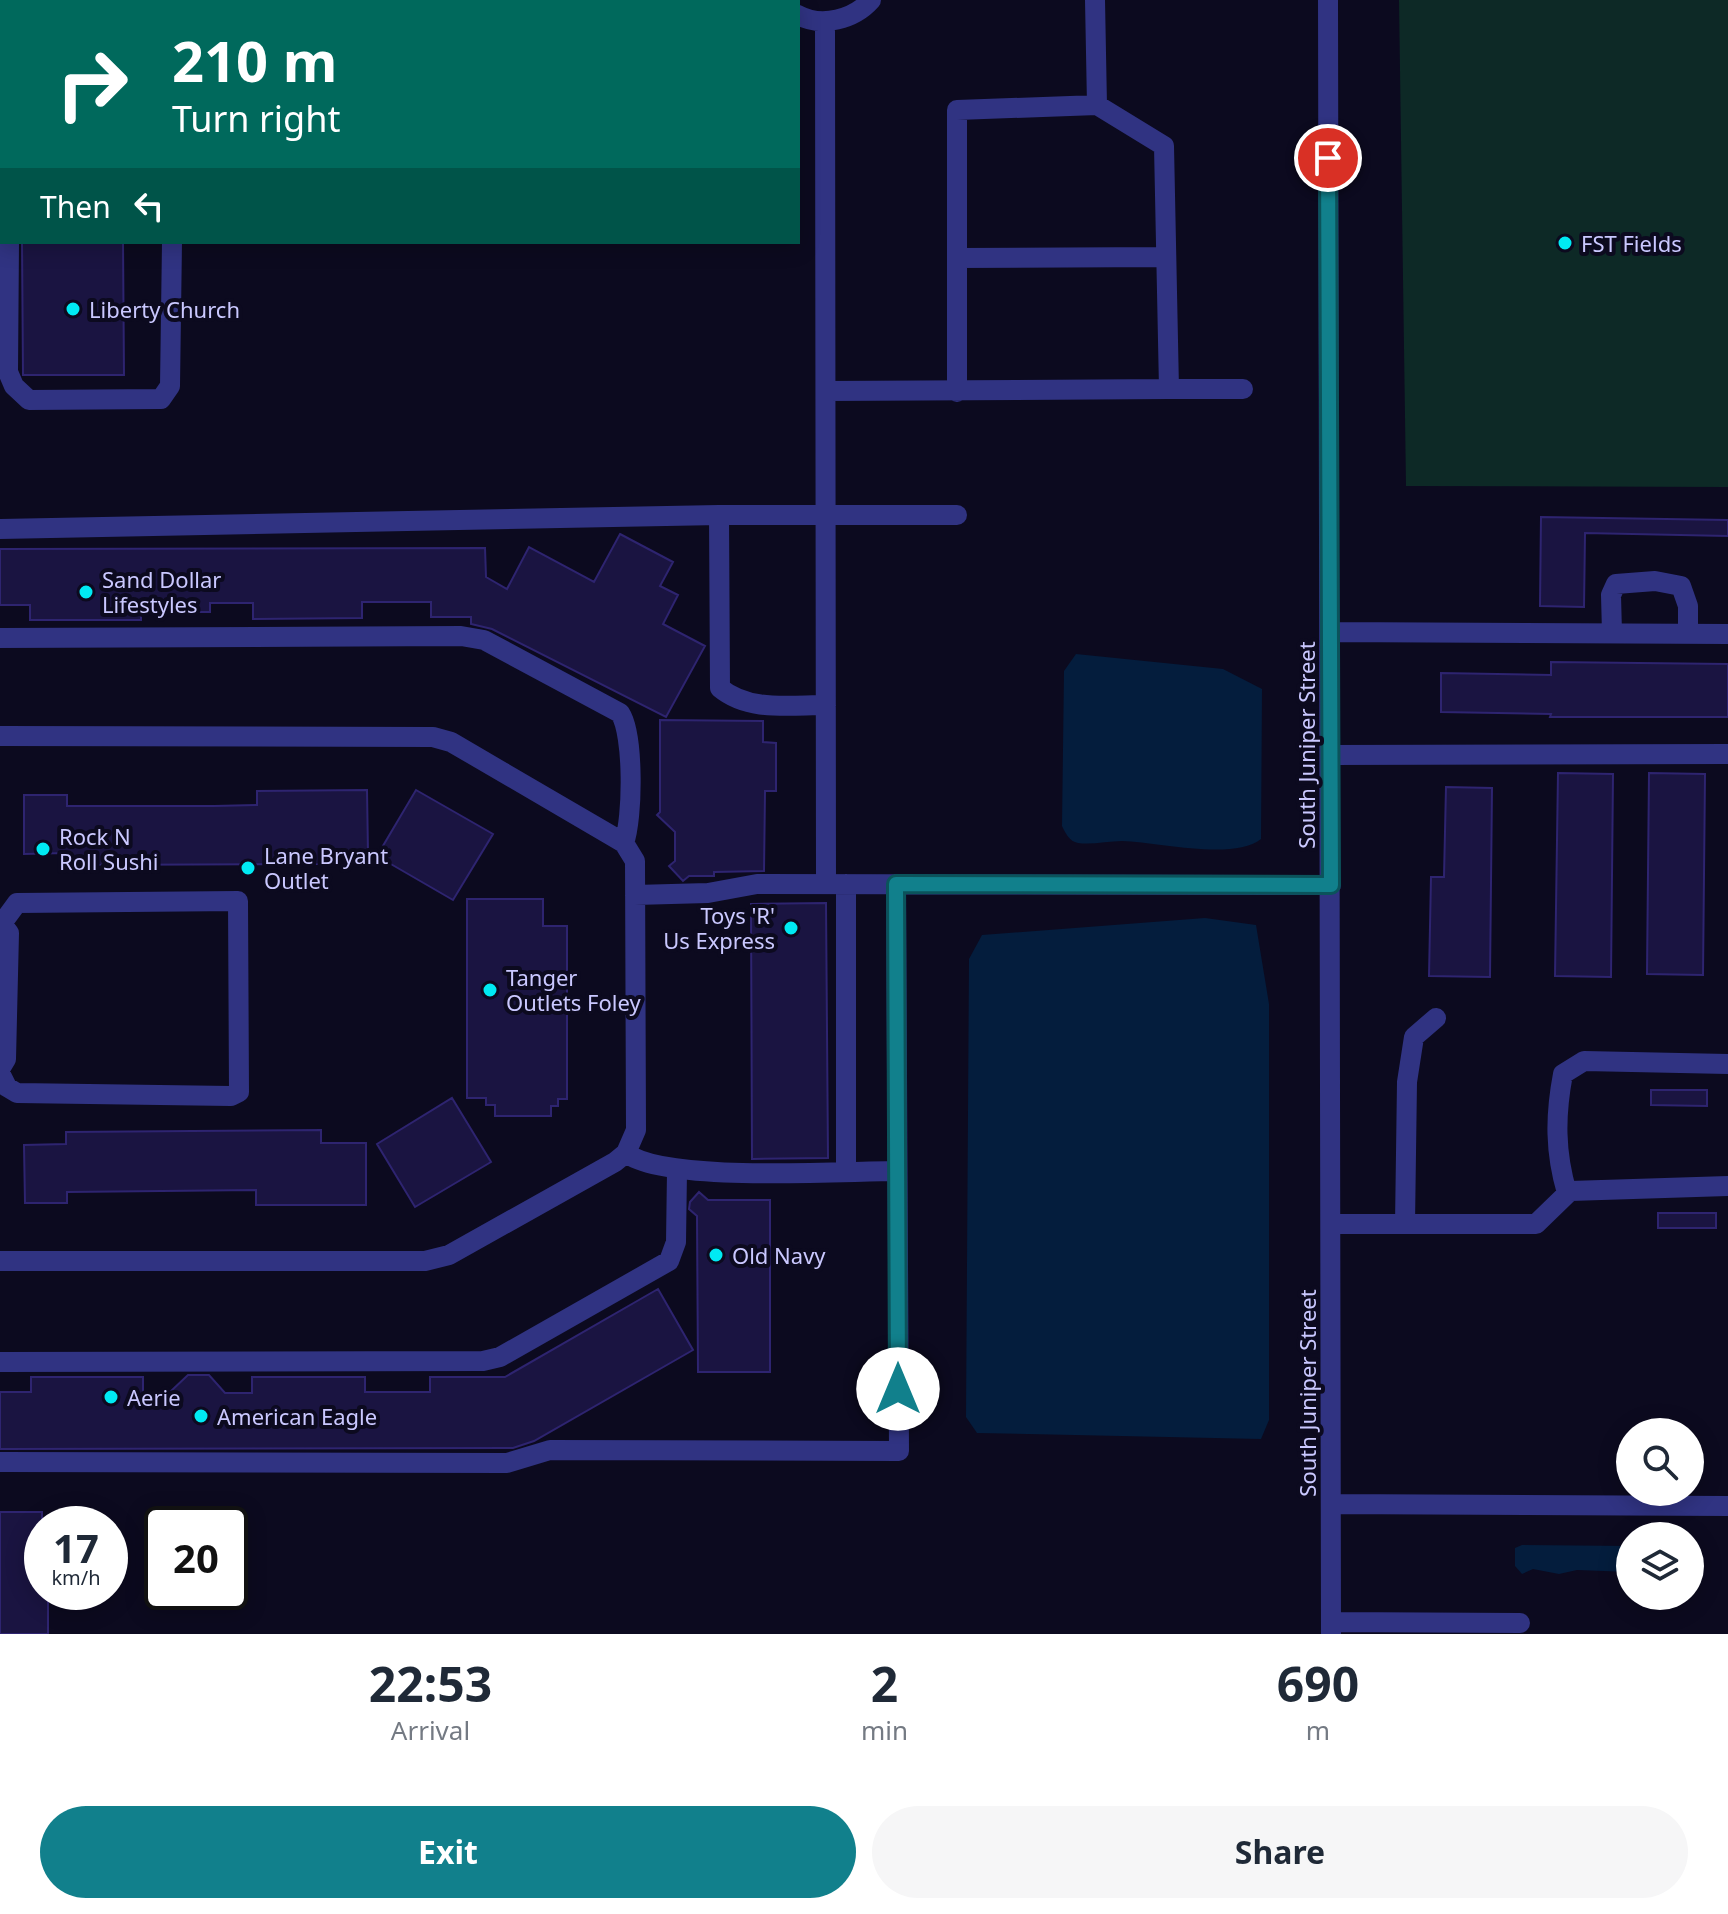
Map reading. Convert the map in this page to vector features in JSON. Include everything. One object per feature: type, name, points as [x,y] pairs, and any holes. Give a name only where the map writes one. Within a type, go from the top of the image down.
[{"type":"street","points":[[800,16],[825,22],[852,16],[871,0]]},
{"type":"street","points":[[1095,0],[1097,105]]},
{"type":"street","name":"South Juniper Street","points":[[1328,0],[1331,1628]]},
{"type":"street","points":[[825,22],[826,705],[846,1171]]},
{"type":"street","points":[[957,392],[957,110],[1097,105],[1164,146],[1169,389]]},
{"type":"street","points":[[9,244],[8,372],[14,386],[29,400],[161,399],[170,386],[172,244]]},
{"type":"street","points":[[958,258],[1166,257]]},
{"type":"street","points":[[826,391],[1243,389]]},
{"type":"street","points":[[0,529],[826,513],[957,515]]},
{"type":"street","points":[[719,515],[720,688],[734,699],[751,705],[826,705]]},
{"type":"street","points":[[1612,633],[1611,595],[1616,584],[1655,581],[1681,586],[1688,606],[1688,634]]},
{"type":"street","points":[[1330,632],[1728,634]]},
{"type":"street","points":[[0,638],[461,636],[484,640],[620,713],[627,733],[630,828],[624,843]]},
{"type":"street","points":[[0,736],[433,737],[451,742],[624,843],[635,861],[636,1130],[626,1153],[449,1255],[425,1261],[0,1261]]},
{"type":"street","points":[[1330,755],[1728,754]]},
{"type":"street","points":[[635,895],[708,893],[757,884],[1331,885]]},
{"type":"street","points":[[0,1462],[507,1463],[550,1450],[899,1451],[896,884]]},
{"type":"street","points":[[238,901],[239,1092],[231,1096],[17,1093],[7,1087],[0,1071],[7,1046],[9,933],[2,922],[17,903],[238,901]]},
{"type":"street","points":[[1405,1224],[1407,1082],[1414,1037],[1436,1018]]},
{"type":"street","points":[[1567,1193],[1557,1158],[1557,1107],[1563,1074],[1584,1061],[1728,1064]]},
{"type":"street","points":[[626,1153],[637,1162],[677,1171],[897,1171]]},
{"type":"street","points":[[0,1362],[483,1361],[500,1357],[669,1261],[676,1242],[677,1171]]},
{"type":"street","points":[[1331,1224],[1536,1224],[1567,1193],[1728,1186]]},
{"type":"street","points":[[1331,1504],[1728,1506]]},
{"type":"street","points":[[1331,1628],[1520,1623]]},
{"type":"green space","name":"FST Fields","points":[[1399,0],[1728,0],[1728,487],[1406,486]]},
{"type":"water","points":[[1076,654],[1223,669],[1262,689],[1261,839],[1233,849],[1214,850],[1122,841],[1083,843],[1070,839],[1062,826],[1064,671]]},
{"type":"water","points":[[1205,918],[1256,925],[1269,1004],[1269,1420],[1261,1439],[977,1433],[966,1417],[969,959],[982,935]]},
{"type":"water","points":[[1522,1545],[1616,1546],[1616,1571],[1577,1570],[1559,1574],[1533,1569],[1522,1574],[1515,1566],[1515,1548]]},
{"type":"building","name":"Liberty Church","points":[[22,244],[123,244],[124,375],[23,375]]},
{"type":"building","points":[[1541,517],[1728,520],[1728,536],[1585,533],[1584,607],[1540,606]]},
{"type":"building","points":[[620,534],[673,562],[660,586],[678,595],[663,624],[705,646],[666,717],[492,629],[471,624],[471,617],[431,617],[431,602],[362,602],[362,618],[253,619],[253,603],[210,603],[210,612],[184,612],[184,603],[141,603],[141,620],[30,620],[30,605],[0,605],[0,549],[485,548],[486,577],[507,589],[529,547],[594,582]]},
{"type":"building","points":[[1551,662],[1728,664],[1728,717],[1550,717],[1551,714],[1441,712],[1441,673],[1551,675]]},
{"type":"building","points":[[660,720],[763,721],[763,742],[776,743],[776,791],[765,791],[764,871],[714,872],[714,876],[689,876],[683,881],[669,866],[675,861],[675,832],[657,815],[660,812]]},
{"type":"building","points":[[1558,773],[1613,774],[1611,977],[1555,976]]},
{"type":"building","points":[[1649,773],[1705,774],[1703,975],[1647,974]]},
{"type":"building","points":[[1446,787],[1492,788],[1490,977],[1429,976],[1431,877],[1444,877]]},
{"type":"building","points":[[367,790],[368,854],[321,854],[321,864],[66,865],[66,853],[24,854],[24,795],[67,795],[67,806],[214,806],[257,805],[257,791]]},
{"type":"building","points":[[416,790],[493,834],[453,900],[377,856]]},
{"type":"building","points":[[467,899],[543,899],[543,926],[567,926],[567,1099],[558,1099],[558,1106],[551,1106],[551,1116],[495,1116],[495,1105],[486,1105],[486,1098],[467,1098]]},
{"type":"building","points":[[826,903],[828,1158],[752,1159],[751,904]]},
{"type":"building","points":[[1651,1090],[1707,1090],[1707,1106],[1651,1105]]},
{"type":"building","points":[[452,1098],[491,1162],[415,1207],[377,1144]]},
{"type":"building","points":[[321,1130],[321,1143],[366,1143],[366,1205],[256,1205],[256,1190],[67,1192],[67,1203],[25,1203],[24,1145],[66,1144],[66,1132]]},
{"type":"building","points":[[699,1192],[708,1200],[770,1200],[770,1372],[698,1372],[697,1216],[689,1209],[690,1202]]},
{"type":"building","points":[[1658,1213],[1716,1213],[1716,1228],[1658,1228]]},
{"type":"building","points":[[658,1289],[693,1350],[534,1441],[513,1448],[0,1449],[0,1392],[31,1392],[31,1377],[143,1377],[143,1393],[170,1392],[188,1375],[209,1375],[225,1393],[252,1393],[252,1377],[365,1377],[365,1392],[430,1392],[430,1377],[505,1377]]},
{"type":"building","points":[[0,1512],[24,1512],[24,1610],[48,1610],[48,1634],[0,1634]]},
{"type":"place","name":"FST Fields","points":[[1565,243]]},
{"type":"place","name":"Liberty Church","points":[[73,309]]},
{"type":"place","name":"Sand Dollar Lifestyles","points":[[86,592]]},
{"type":"place","name":"Rock N Roll Sushi","points":[[43,849]]},
{"type":"place","name":"Lane Bryant Outlet","points":[[248,868]]},
{"type":"place","name":"Toys 'R' Us Express","points":[[791,928]]},
{"type":"place","name":"Tanger Outlets Foley","points":[[490,990]]},
{"type":"place","name":"Old Navy","points":[[716,1255]]},
{"type":"place","name":"Aerie","points":[[111,1397]]},
{"type":"place","name":"American Eagle","points":[[201,1416]]},
{"type":"route","points":[[898,1389],[896,884],[1331,885],[1328,158]]}]
